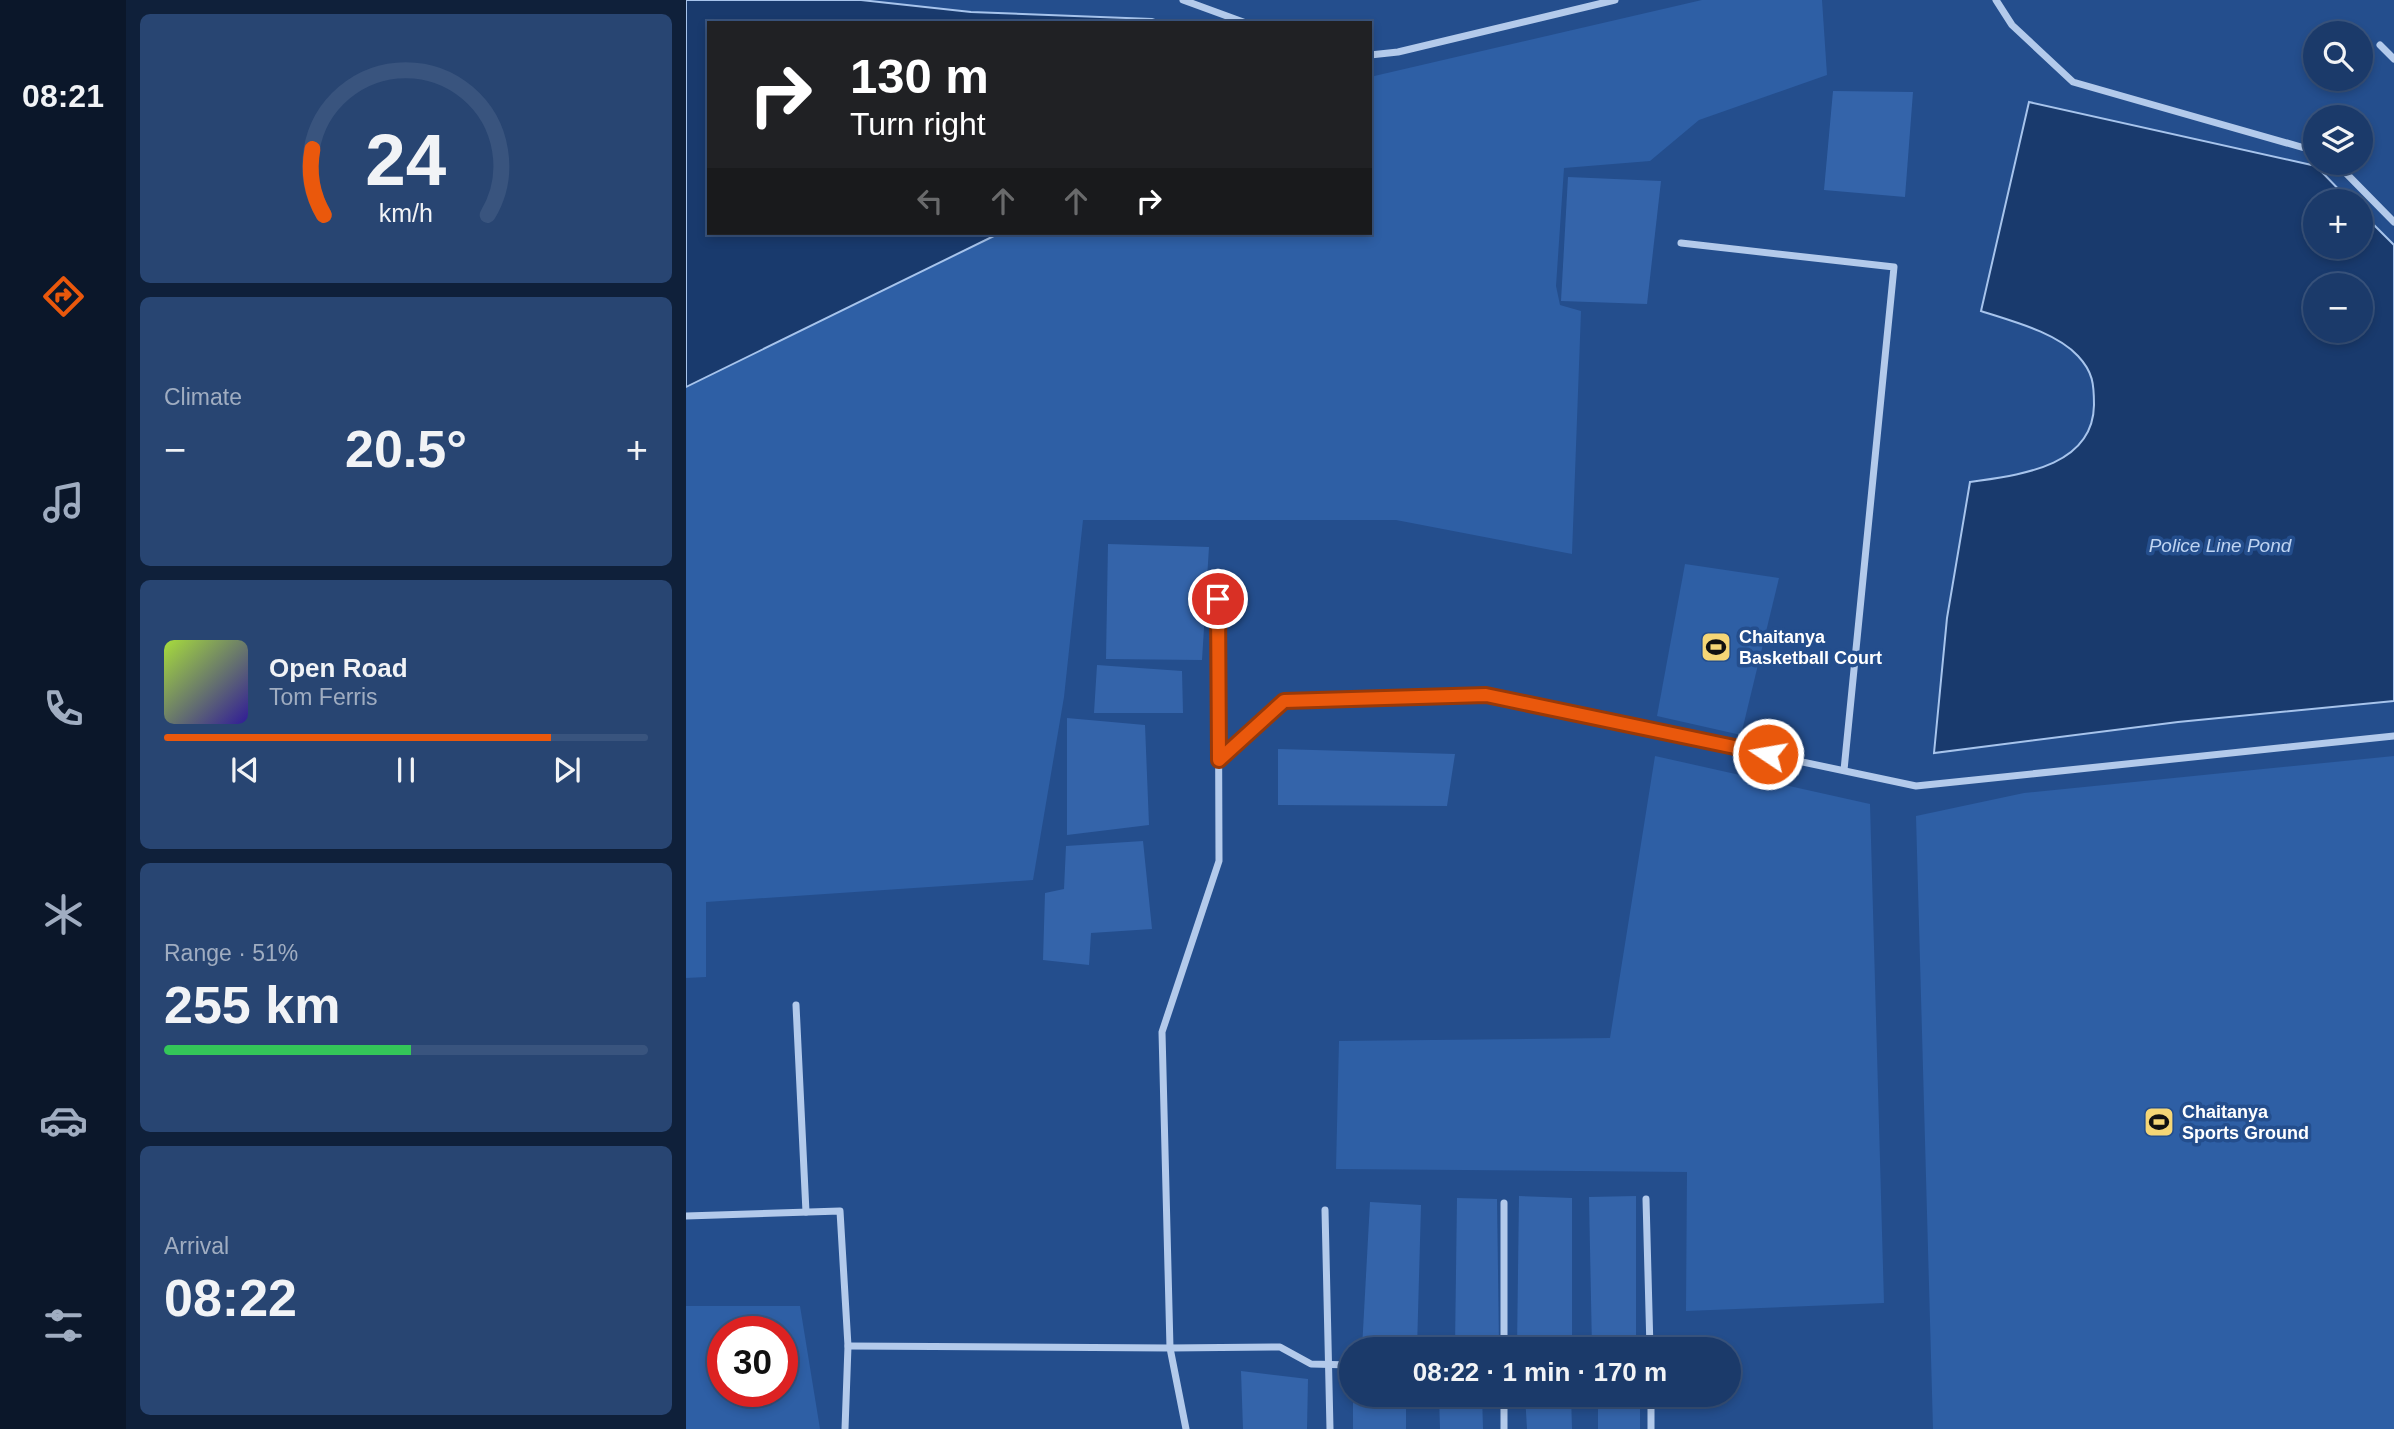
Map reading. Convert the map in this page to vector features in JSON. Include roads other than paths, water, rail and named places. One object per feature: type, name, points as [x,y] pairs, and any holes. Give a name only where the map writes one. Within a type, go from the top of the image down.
[{"type":"street","points":[[1183,0],[1241,21]]},
{"type":"street","points":[[1372,55],[1398,52],[1615,0]]},
{"type":"street","points":[[1996,0],[2012,25],[2073,82],[2303,148]]},
{"type":"street","points":[[2380,45],[2394,59]]},
{"type":"street","points":[[2348,175],[2394,222]]},
{"type":"street","points":[[1681,243],[1894,267],[1844,770]]},
{"type":"street","points":[[1186,1429],[1170,1348],[1162,1032],[1219,861],[1218,572]]},
{"type":"street","points":[[1219,760],[1284,701],[1486,695],[1916,786],[2394,736]]},
{"type":"street","points":[[796,1005],[806,1212]]},
{"type":"street","points":[[1646,1199],[1650,1337]]},
{"type":"street","points":[[1504,1203],[1504,1337]]},
{"type":"street","points":[[1325,1210],[1329,1429]]},
{"type":"street","points":[[686,1216],[840,1211],[848,1346],[845,1429]]},
{"type":"street","points":[[848,1346],[1280,1348],[1311,1364],[1339,1365]]},
{"type":"street","points":[[1504,1407],[1504,1429]]},
{"type":"street","points":[[1651,1407],[1651,1429]]},
{"type":"water","points":[[686,0],[861,0],[971,12],[1158,21],[707,21],[707,235],[996,235],[686,387]]},
{"type":"water","name":"Police Line Pond","points":[[2029,102],[2303,163],[2303,175],[2325,175],[2338,189],[2303,189],[2303,259],[2373,259],[2373,224],[2394,245],[2394,701],[2178,722],[1934,753],[1947,618],[1970,482],[2009,476],[2049,464],[2067,455],[2081,443],[2090,426],[2094,405],[2090,373],[2069,348],[2032,328],[1981,311]]},
{"type":"place","name":"Chaitanya Basketball Court","points":[[1716,647]]},
{"type":"place","name":"Chaitanya Sports Ground","points":[[2159,1122]]}]
